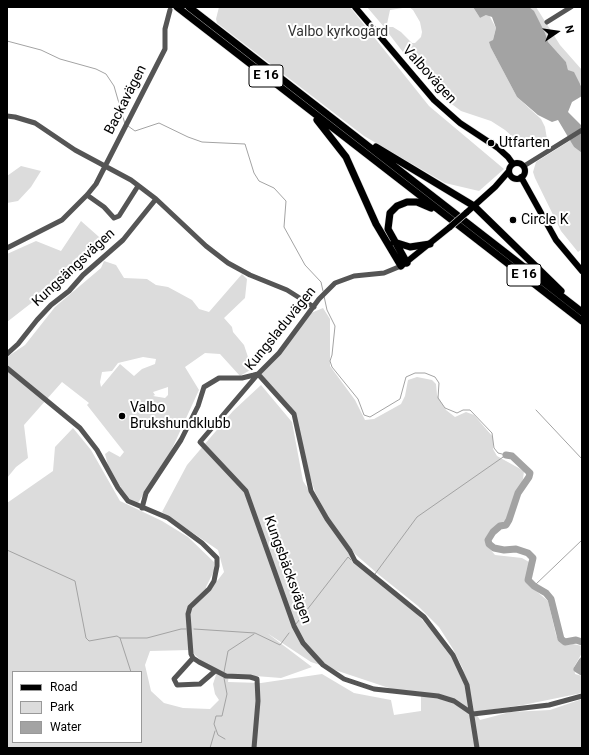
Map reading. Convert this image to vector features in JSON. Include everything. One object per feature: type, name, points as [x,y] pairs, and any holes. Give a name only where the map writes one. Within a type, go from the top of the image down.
[{"type":"highway","name":"E 16","points":[[189,7],[582,312]]},
{"type":"highway","name":"E 16","points":[[174,8],[307,107],[582,321]]},
{"type":"highway","points":[[307,107],[334,139],[346,157],[376,224],[404,264]]},
{"type":"highway","points":[[348,130],[474,206],[554,283],[576,307]]},
{"type":"highway","points":[[404,264],[388,230],[388,219],[393,209],[407,202],[422,203],[465,230]]},
{"type":"highway","points":[[394,242],[410,248],[430,244]]},
{"type":"main road","name":"Valbovägen","points":[[355,7],[434,100],[460,122],[498,148],[513,164]]},
{"type":"main road","points":[[404,264],[430,244],[495,187],[513,164],[520,163],[524,166],[524,174],[495,187]]},
{"type":"main road","points":[[509,171],[511,176],[518,178],[556,240],[582,271]]},
{"type":"street","points":[[547,22],[571,7]]},
{"type":"street","name":"Backavägen","points":[[7,248],[62,220],[87,195],[105,167],[165,49],[165,30],[174,8]]},
{"type":"street","points":[[7,116],[16,117],[35,123],[75,150],[138,186],[156,199],[206,246],[228,264],[287,290],[314,307]]},
{"type":"street","points":[[524,166],[582,130]]},
{"type":"street","points":[[87,195],[114,218],[119,216],[138,186]]},
{"type":"street","name":"Kungsängsvägen","points":[[7,354],[18,344],[51,305],[69,291],[89,270],[123,240],[156,199]]},
{"type":"street","name":"Kungsladuvägen","points":[[200,442],[258,374],[279,353],[319,299],[335,283],[354,276],[384,273],[404,264]]},
{"type":"street","points":[[7,368],[80,428],[97,450],[121,492],[128,501],[168,518],[202,543],[216,558],[217,566],[214,581],[209,589],[190,607],[188,614],[193,658],[174,679],[177,685],[200,684],[215,671]]},
{"type":"street","points":[[142,508],[146,493],[181,440],[198,406],[204,387],[219,378],[242,378],[258,374],[294,414],[310,491],[326,519],[350,551],[355,561],[424,617],[453,655],[467,685],[473,714],[477,748]]},
{"type":"street","name":"Kungsbäcksvägen","points":[[200,442],[210,454],[234,475],[246,491],[294,626],[303,643],[323,665],[344,679],[374,689],[438,696],[454,701],[473,714]]},
{"type":"street","points":[[193,658],[226,676],[250,677],[257,679],[258,701],[254,748]]},
{"type":"street","points":[[473,714],[549,706],[582,696]]},
{"type":"green space","name":"Valbo kyrkogård","points":[[219,7],[350,7],[429,106],[504,169],[479,191],[445,183],[364,136],[217,23],[216,19]]},
{"type":"green space","points":[[367,7],[409,7],[390,10],[387,24],[384,27]]},
{"type":"green space","points":[[409,7],[473,7],[480,18],[489,15],[496,28],[491,48],[517,97],[541,119],[545,127],[547,139],[536,146],[524,147],[505,130],[491,121],[461,111],[449,102],[421,72],[420,60],[417,57],[406,56],[386,30],[388,27],[393,27],[401,32],[412,43],[415,43],[421,37],[422,32],[420,22],[413,10]]},
{"type":"green space","points":[[529,7],[536,7],[560,45],[582,70],[582,85],[579,84],[575,76],[568,70],[566,62],[548,42]]},
{"type":"green space","points":[[571,140],[574,147],[582,153],[582,249],[578,252],[561,231],[533,172],[536,162]]},
{"type":"green space","points":[[21,166],[41,171],[31,187],[18,201],[7,203],[7,176]]},
{"type":"green space","points":[[81,221],[107,244],[7,322],[7,254],[36,241],[61,251]]},
{"type":"green space","points":[[104,261],[116,265],[124,278],[147,279],[156,285],[168,287],[192,300],[199,309],[209,312],[242,274],[247,279],[245,298],[224,318],[244,345],[252,369],[240,376],[220,354],[205,353],[185,367],[199,390],[171,451],[138,503],[130,499],[121,488],[108,465],[105,454],[109,451],[120,457],[124,452],[87,405],[89,403],[62,382],[24,425],[28,458],[16,467],[7,478],[7,357],[25,345],[55,307],[101,268]],"holes":[[[143,357],[156,359],[155,364],[142,369],[134,376],[120,364],[101,387],[100,382],[102,372],[112,371],[118,363]],[[168,387],[168,395],[165,398],[153,396],[155,395],[153,392]]]},
{"type":"green space","points":[[323,308],[330,319],[330,366],[355,400],[365,420],[374,419],[401,404],[405,396],[408,380],[417,377],[432,380],[436,384],[437,395],[446,410],[455,417],[466,412],[474,415],[493,437],[493,449],[497,456],[524,471],[523,479],[508,520],[494,530],[486,539],[489,548],[495,555],[522,558],[529,562],[529,585],[548,601],[559,642],[565,645],[573,644],[582,646],[582,653],[574,667],[575,674],[582,676],[582,693],[523,705],[475,712],[480,720],[510,712],[550,710],[582,699],[582,748],[7,748],[7,503],[53,471],[55,447],[73,428],[91,450],[120,501],[162,521],[188,537],[214,562],[214,571],[206,587],[208,593],[224,572],[218,550],[162,512],[187,465],[233,411],[261,385],[292,422],[303,481],[349,553],[352,562],[415,612],[436,635],[464,671],[453,649],[439,627],[418,606],[355,554],[328,517],[315,492],[306,464],[296,417],[288,404],[260,374],[311,313]],"holes":[[[267,633],[311,662],[392,689],[421,692],[421,711],[394,715],[391,700],[354,693],[322,674],[261,683],[228,682],[229,674],[281,678],[312,667]],[[190,650],[216,675],[213,684],[215,694],[219,700],[210,709],[183,708],[164,703],[151,691],[145,665],[150,651]]]},
{"type":"water","points":[[473,7],[529,7],[534,11],[548,42],[566,62],[568,70],[574,72],[582,88],[582,96],[572,102],[568,112],[582,126],[582,153],[574,147],[558,120],[552,122],[538,115],[517,97],[489,42],[493,40],[496,28],[492,17],[486,15],[480,18]]},
{"type":"waterway","points":[[7,41],[41,50],[60,59],[96,69],[106,74],[114,86],[125,124]]},
{"type":"waterway","points":[[128,126],[135,131],[159,123],[202,142],[245,144],[254,173],[259,181],[274,188],[286,201],[284,227],[305,265],[321,282],[323,291]]},
{"type":"waterway","points":[[324,296],[327,310],[335,326],[330,361],[332,367],[358,399],[364,415],[370,417],[400,399],[406,377],[415,373],[425,373],[435,377],[439,383],[438,398],[445,408],[457,413],[463,410],[470,410],[492,433],[494,448],[498,453],[506,455]]},
{"type":"waterway","points":[[536,410],[582,459]]},
{"type":"waterway","points":[[375,574],[417,517],[506,455]]},
{"type":"waterway","points":[[506,455],[512,456],[530,473],[529,477],[518,493],[509,520],[506,525],[500,526],[493,532],[488,540],[489,544],[494,548],[504,550],[516,549],[528,553],[533,558],[528,580],[534,586],[546,593],[551,599],[561,639],[565,642],[576,640],[582,642]]},
{"type":"waterway","points":[[534,586],[582,540]]},
{"type":"waterway","points":[[7,550],[75,581],[86,638],[89,641],[117,636],[120,638],[147,638],[186,629]]},
{"type":"waterway","points":[[296,624],[348,557],[351,560]]},
{"type":"waterway","points":[[194,629],[255,633],[280,645],[289,633]]},
{"type":"waterway","points":[[224,672],[228,651],[254,634]]},
{"type":"waterway","points":[[120,638],[131,671]]},
{"type":"waterway","points":[[582,661],[577,669],[582,672]]},
{"type":"waterway","points":[[224,678],[227,694],[222,716],[216,716],[214,724],[218,735],[225,739]]},
{"type":"waterway","points":[[210,748],[215,731]]},
{"type":"place","name":"Utfarten","points":[[491,143]]},
{"type":"place","name":"Circle K","points":[[513,220]]},
{"type":"place","name":"Valbo Brukshundklubb","points":[[122,416]]}]
